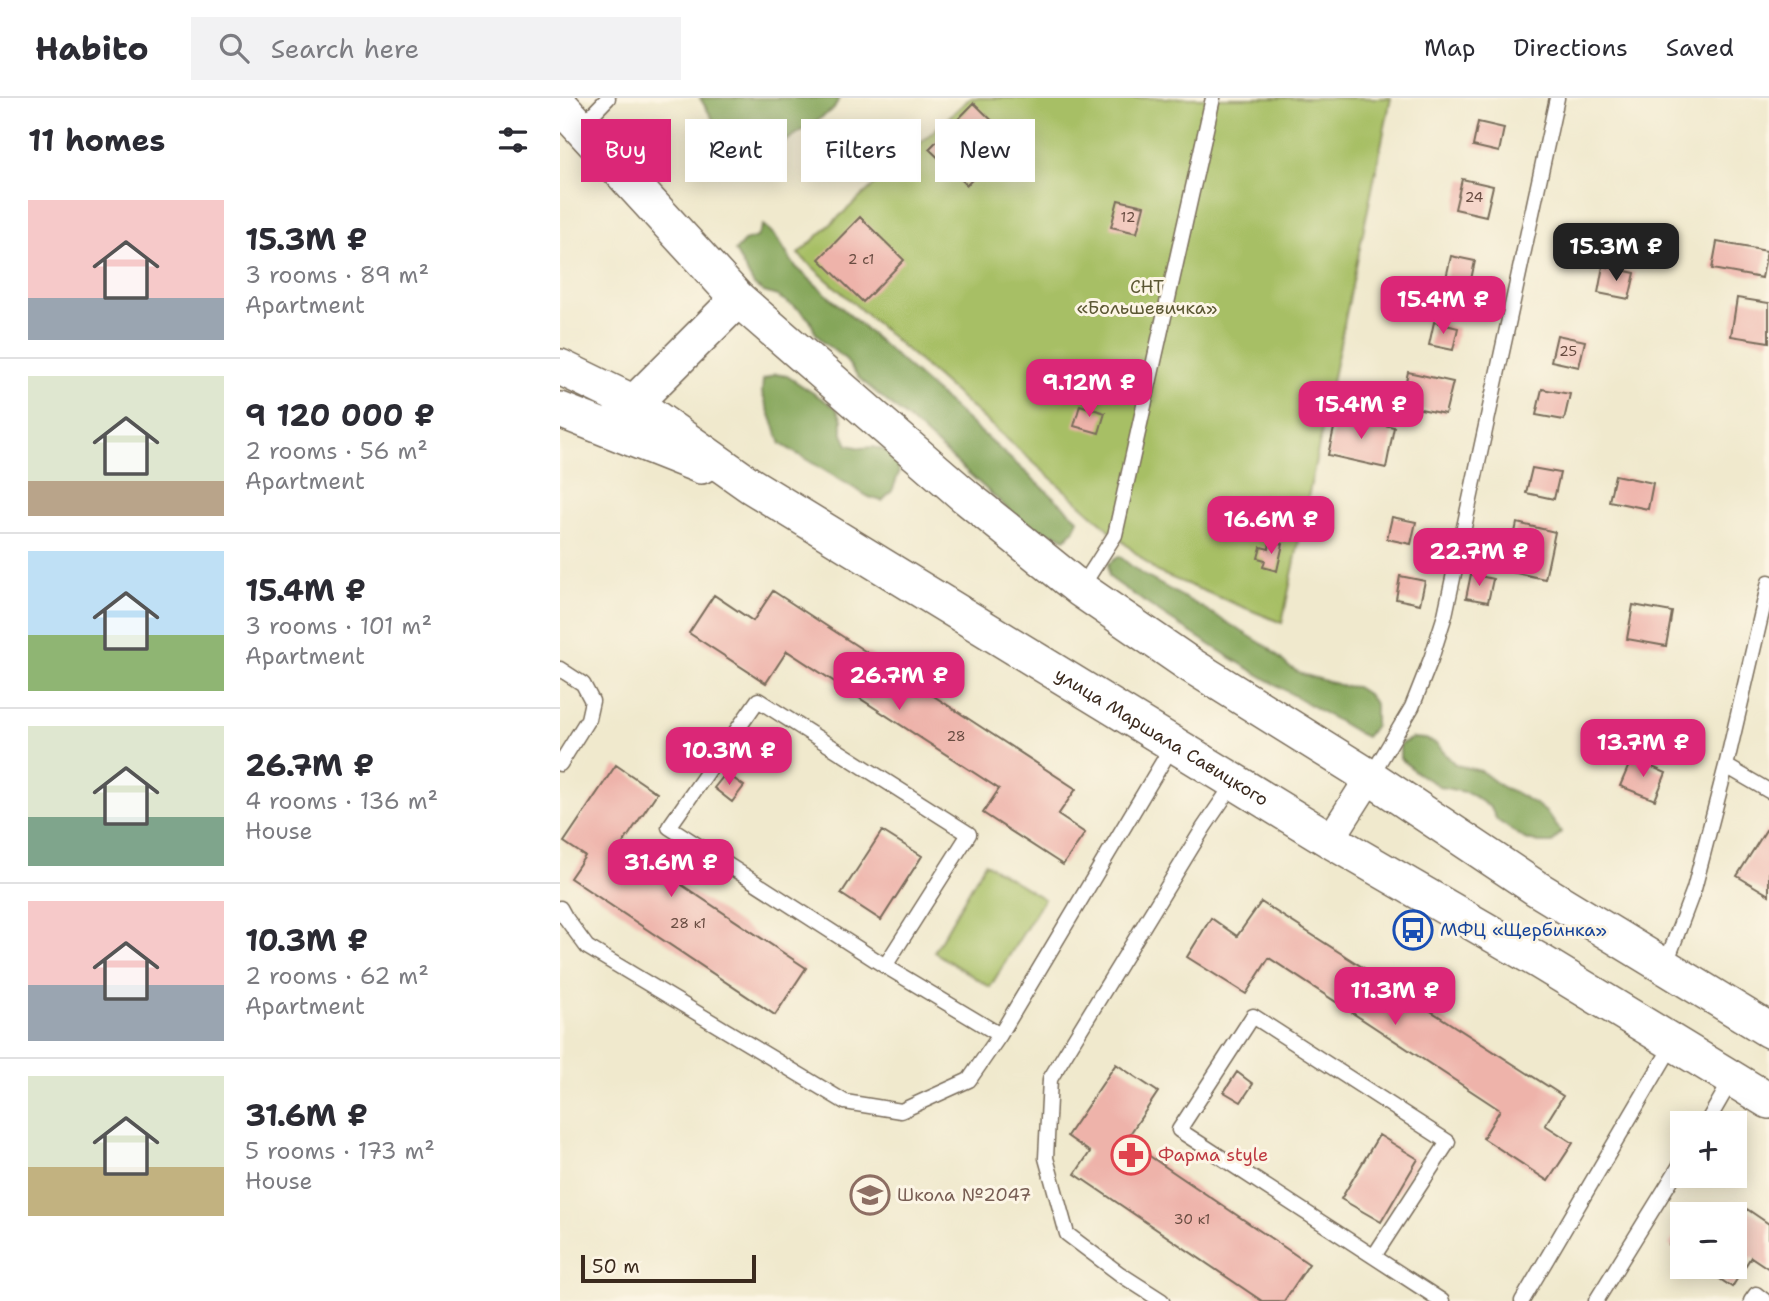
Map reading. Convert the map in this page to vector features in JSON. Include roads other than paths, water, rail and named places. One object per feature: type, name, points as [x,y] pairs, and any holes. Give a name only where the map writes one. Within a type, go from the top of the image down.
[{"type":"street","points":[[570,116],[738,299],[965,496],[1080,589],[1189,664],[1370,777],[1536,888],[1769,1030]]},
{"type":"street","points":[[607,430],[738,299]]},
{"type":"street","name":"улица Маршала Савицкого","points":[[560,367],[634,402],[750,485],[1330,840],[1539,961],[1769,1101]]},
{"type":"street","points":[[560,411],[750,485]]},
{"type":"street","points":[[1330,840],[1370,777]]},
{"type":"lane","points":[[570,116],[608,98]]},
{"type":"lane","points":[[1080,589],[1115,535],[1213,98]]},
{"type":"lane","points":[[1370,777],[1412,707],[1445,615],[1557,98]]},
{"type":"lane","points":[[1665,967],[1693,889],[1726,766],[1769,582]]},
{"type":"lane","points":[[560,669],[583,684],[592,701],[588,719],[560,764]]},
{"type":"lane","points":[[885,966],[969,834],[758,700],[669,827],[885,966],[1000,1035]]},
{"type":"lane","points":[[560,908],[587,947],[845,1102],[901,1111],[969,1080],[1000,1035],[1174,743]]},
{"type":"lane","points":[[1726,766],[1769,792]]},
{"type":"lane","points":[[1163,1301],[1120,1274],[1068,1234],[1046,1158],[1050,1079],[1204,827],[1235,782]]},
{"type":"lane","points":[[1374,1256],[1448,1142],[1253,1016],[1179,1130],[1442,1301]]},
{"type":"lane","points":[[1522,1301],[1672,1044]]},
{"type":"lane","points":[[1714,1111],[1732,1079]]},
{"type":"lane","points":[[1596,1301],[1670,1181]]},
{"type":"lane","points":[[1751,1301],[1756,1294],[1765,1301]]},
{"type":"place","name":"МФЦ «Щербинка»","points":[[1413,930]]},
{"type":"place","name":"Фарма style","points":[[1131,1155]]},
{"type":"place","name":"Школа №2047","points":[[870,1195]]},
{"type":"park label","name":"СНТ «Большевичка»","points":[[1147,297]]}]
